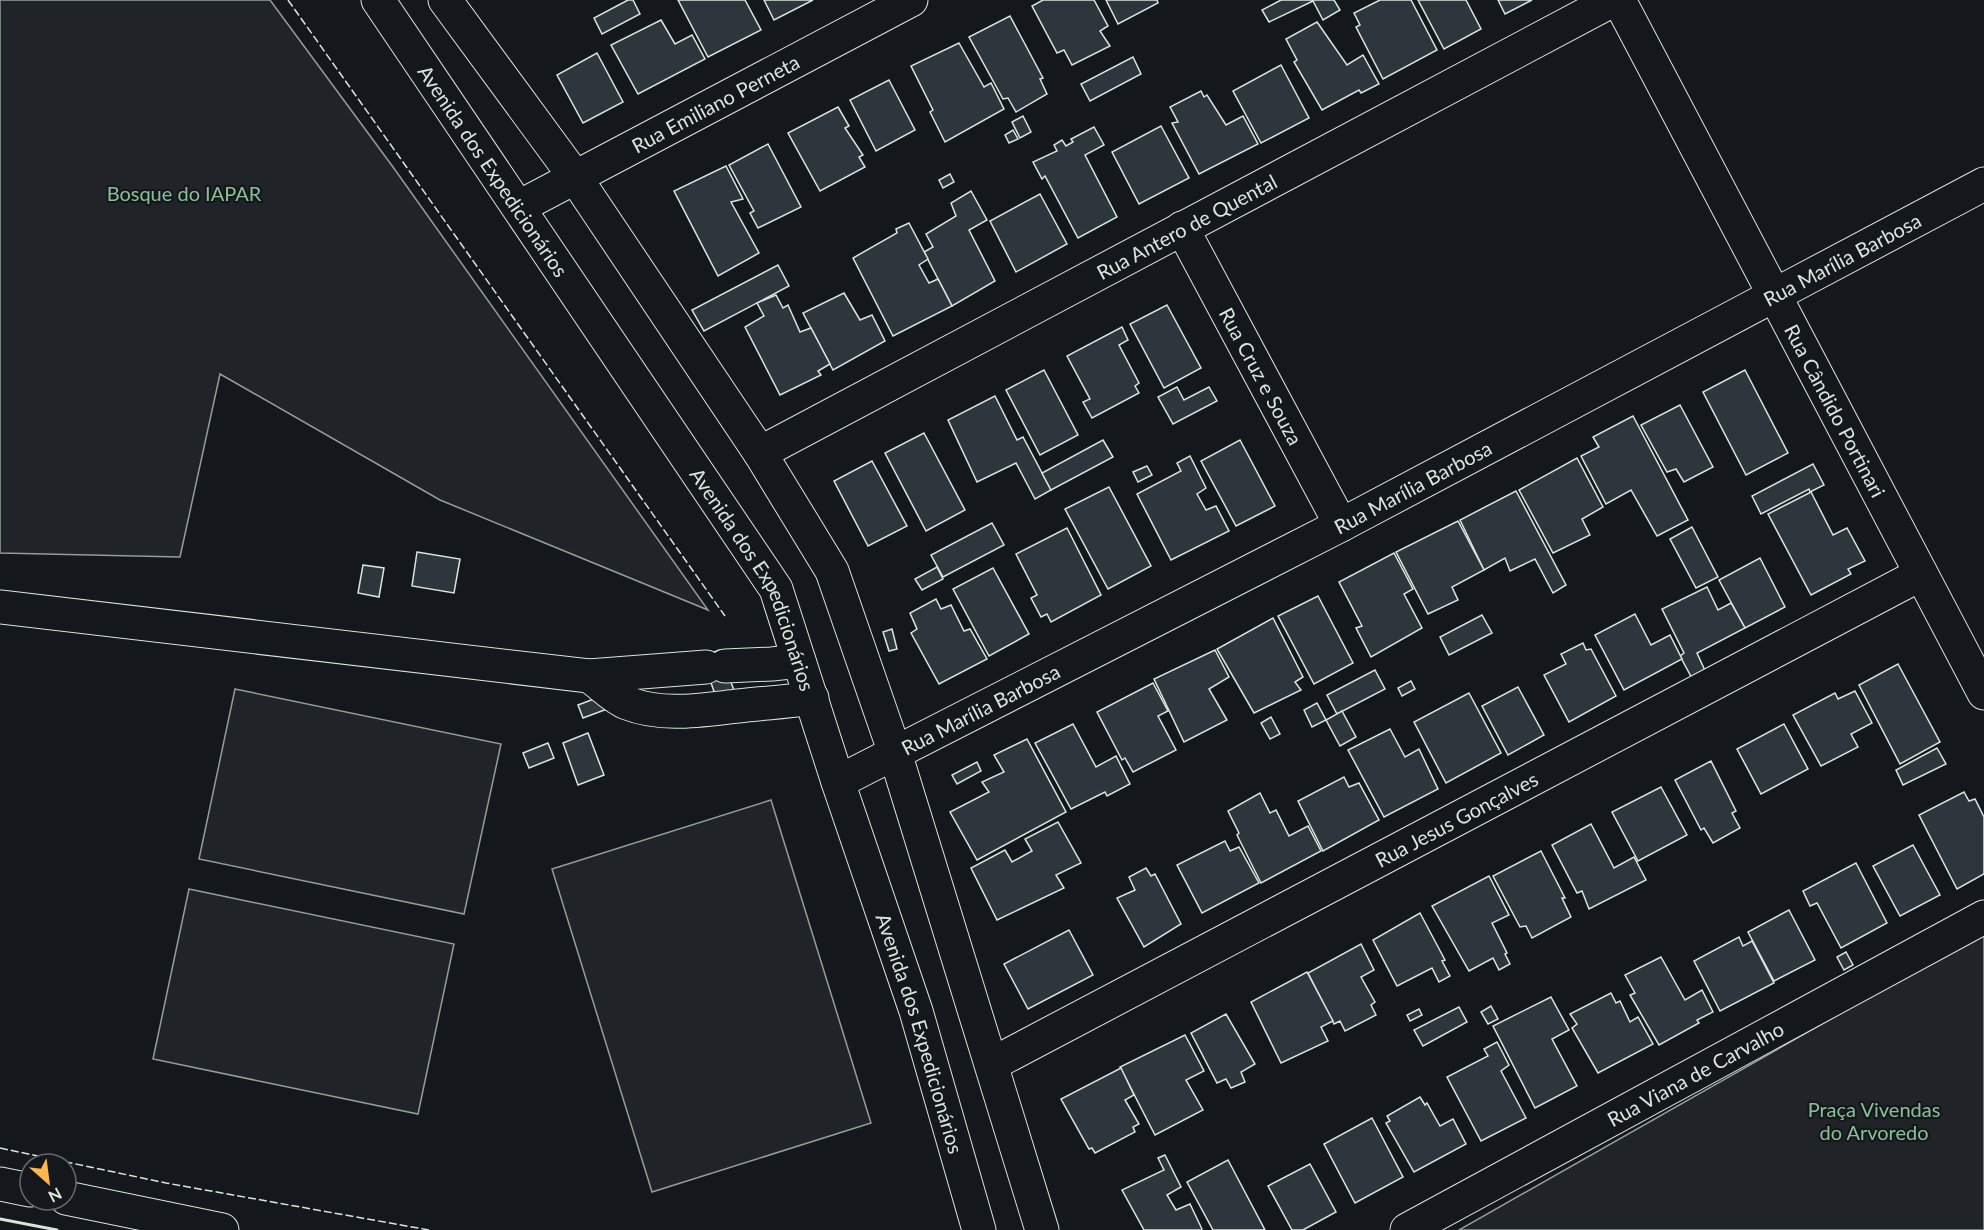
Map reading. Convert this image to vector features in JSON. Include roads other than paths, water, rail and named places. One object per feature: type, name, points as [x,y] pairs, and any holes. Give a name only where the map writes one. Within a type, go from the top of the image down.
[{"type":"street","name":"Avenida dos Expedicionários","points":[[378,0],[776,589],[838,782],[916,1011],[980,1230]]},
{"type":"street","points":[[445,0],[575,177],[760,453],[832,571],[895,753],[1042,1230]]},
{"type":"street","name":"Rua Emiliano Perneta","points":[[519,207],[911,0]]},
{"type":"street","name":"Rua Antero de Quental","points":[[760,453],[1613,0]]},
{"type":"street","name":"Rua Cândido Portinari","points":[[1619,0],[1984,693]]},
{"type":"street","name":"Rua Marília Barbosa","points":[[838,782],[1341,525],[1984,184]]},
{"type":"street","name":"Rua Cruz e Souza","points":[[1182,228],[1341,525]]},
{"type":"street","name":"Rua Jesus Gonçalves","points":[[992,1064],[1921,574]]},
{"type":"street","points":[[0,607],[589,676],[799,661]]},
{"type":"street","points":[[589,676],[626,702],[660,711],[699,711],[812,698]]},
{"type":"street","name":"Rua Viana de Carvalho","points":[[1407,1230],[1984,917]]},
{"type":"street","points":[[0,1184],[18,1188]]},
{"type":"street","points":[[78,1200],[222,1230]]},
{"type":"park label","name":"Bosque do IAPAR","points":[[184,193]]},
{"type":"park label","name":"Praça Vivendas do Arvoredo","points":[[1874,1120]]}]
